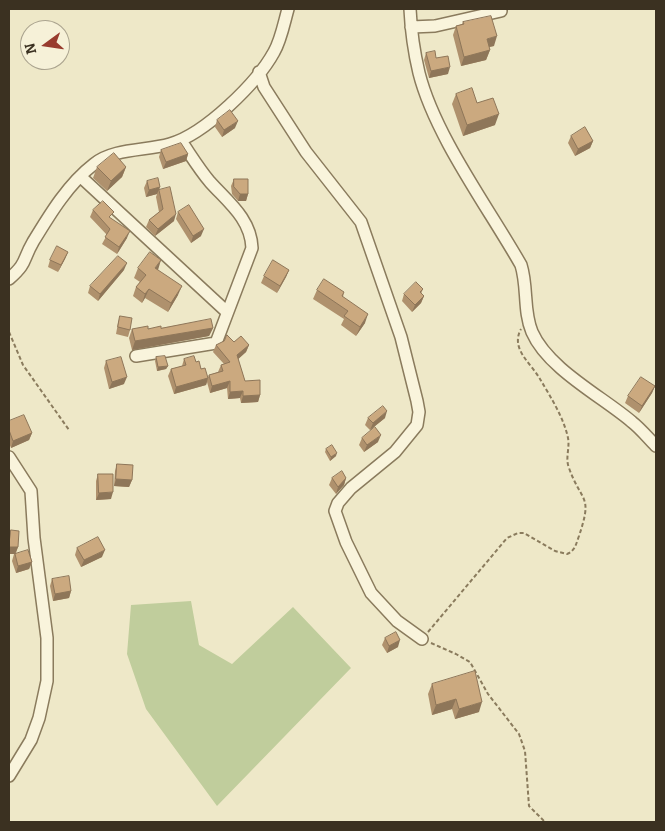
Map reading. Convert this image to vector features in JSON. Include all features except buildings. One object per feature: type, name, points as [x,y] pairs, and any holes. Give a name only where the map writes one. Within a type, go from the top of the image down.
[{"type":"street","points":[[9,279],[22,268],[30,248],[52,211],[81,177],[104,157],[181,141],[227,108],[275,51],[288,9]]},
{"type":"street","points":[[410,9],[419,74],[437,121],[521,265],[525,278],[528,321],[536,340],[583,387],[633,422],[656,446]]},
{"type":"street","points":[[411,27],[435,26],[501,11]]},
{"type":"street","points":[[259,72],[264,87],[306,152],[361,222],[401,337],[416,392],[419,412],[417,425],[395,452],[351,488],[338,503],[335,511],[346,542],[371,593],[397,621],[422,639]]},
{"type":"street","points":[[136,356],[190,346],[213,345],[219,337],[252,248],[250,233],[239,212],[209,181],[181,141]]},
{"type":"street","points":[[81,177],[227,312]]},
{"type":"street","points":[[9,457],[31,491],[34,538],[47,638],[47,681],[39,718],[31,740],[9,776]]},
{"type":"path","points":[[528,321],[519,331],[516,342],[525,360],[542,382],[564,424],[568,440],[567,465],[586,501],[587,508],[584,521],[574,548],[567,554],[555,551],[524,533],[518,532],[507,538],[422,639],[470,662],[488,694],[514,726],[524,742],[529,806],[545,822]]},
{"type":"path","points":[[9,332],[22,365],[69,430]]},
{"type":"green space","points":[[191,601],[199,645],[232,664],[293,607],[351,668],[217,806],[146,709],[127,654],[131,605]]}]
